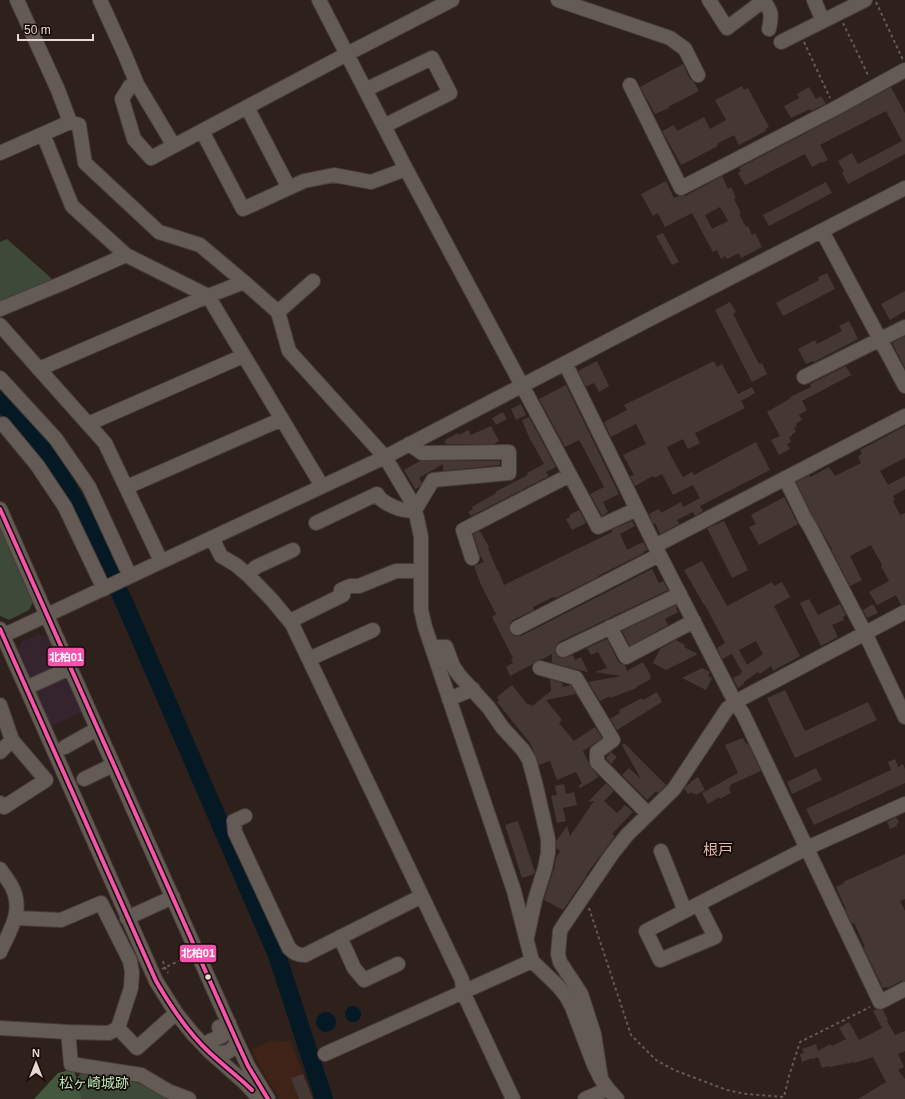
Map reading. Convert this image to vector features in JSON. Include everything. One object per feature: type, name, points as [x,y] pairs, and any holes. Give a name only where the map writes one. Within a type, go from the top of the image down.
[{"type":"street","points":[[17,0],[58,90],[70,122]]},
{"type":"street","points":[[100,0],[137,84],[174,146]]},
{"type":"street","points":[[319,0],[406,169],[598,527],[637,509]]},
{"type":"street","points":[[137,84],[130,86],[122,99],[134,139],[151,158],[452,0]]},
{"type":"street","points":[[558,0],[670,38],[685,49],[698,76]]},
{"type":"street","points":[[709,0],[727,28],[763,1],[769,8],[772,17],[769,29]]},
{"type":"street","points":[[814,0],[823,21]]},
{"type":"street","points":[[781,42],[865,0]]},
{"type":"street","points":[[366,90],[432,58],[450,93],[384,126]]},
{"type":"street","points":[[630,85],[681,188],[834,109],[905,70]]},
{"type":"street","points":[[247,107],[289,188]]},
{"type":"street","points":[[0,153],[70,122],[79,125],[85,163],[159,232],[200,245],[278,312],[289,351],[384,456],[413,504],[415,510],[421,537],[421,610],[425,627],[514,891],[532,961],[558,986],[566,996],[572,1007],[594,1065],[604,1084],[617,1099]]},
{"type":"street","points":[[202,131],[242,209],[304,182],[334,174],[371,182],[406,169]]},
{"type":"street","points":[[43,134],[72,206],[126,255],[208,296],[322,486]]},
{"type":"street","points":[[237,1042],[233,1049],[227,1053],[210,1046],[192,1034],[180,1012],[160,989],[1,634],[47,616],[409,444],[905,188]]},
{"type":"street","points":[[822,230],[905,386]]},
{"type":"street","points":[[0,309],[126,255]]},
{"type":"street","points":[[278,312],[312,281]]},
{"type":"street","points":[[39,369],[244,282]]},
{"type":"street","points":[[0,325],[105,443],[161,561]]},
{"type":"street","points":[[804,378],[905,326]]},
{"type":"street","points":[[88,424],[243,356]]},
{"type":"street","points":[[565,363],[657,550],[735,702],[743,714],[880,1002],[905,989]]},
{"type":"street","points":[[0,378],[56,439],[89,487],[127,577]]},
{"type":"street","points":[[517,628],[785,478],[905,416]]},
{"type":"street","points":[[127,487],[282,419]]},
{"type":"street","points":[[0,426],[4,424],[37,465],[65,507],[106,588]]},
{"type":"street","points":[[316,523],[377,494],[378,498],[390,506],[410,512],[415,510],[433,480],[509,473],[509,452],[422,453],[409,444]]},
{"type":"street","points":[[472,558],[463,530],[570,475]]},
{"type":"street","points":[[785,478],[865,633],[905,717]]},
{"type":"street","points":[[0,509],[237,1042],[248,1066],[268,1099]]},
{"type":"street","points":[[212,538],[221,556],[236,565],[248,576],[290,621],[422,896],[440,944],[462,980],[463,992],[513,1099]]},
{"type":"street","points":[[248,576],[256,567],[293,550]]},
{"type":"street","points":[[290,621],[343,595],[340,590],[350,586],[359,586],[396,571],[421,571]]},
{"type":"street","points":[[563,650],[680,594]]},
{"type":"street","points":[[604,1084],[594,1034],[581,994],[560,962],[558,954],[559,942],[560,931],[563,926],[612,854],[627,835],[674,788],[727,709],[735,702],[905,612]]},
{"type":"street","points":[[610,627],[626,657],[694,621]]},
{"type":"street","points":[[309,659],[372,630]]},
{"type":"street","points":[[432,647],[446,647],[453,666],[459,675],[489,708],[502,727],[523,750],[529,760],[548,839],[548,853],[535,900],[526,942]]},
{"type":"street","points":[[26,688],[70,668]]},
{"type":"street","points":[[540,668],[576,678],[613,740],[597,752],[597,762],[648,814]]},
{"type":"street","points":[[449,699],[473,690]]},
{"type":"street","points":[[0,705],[12,740],[46,780],[4,807],[0,803]]},
{"type":"street","points":[[66,747],[97,729]]},
{"type":"street","points":[[0,752],[12,740]]},
{"type":"street","points":[[84,779],[113,765]]},
{"type":"street","points":[[698,904],[715,938],[660,960],[646,931],[698,904],[807,848],[905,804]]},
{"type":"street","points":[[245,816],[234,821],[235,832],[289,948],[294,953],[304,955],[422,896]]},
{"type":"street","points":[[661,851],[685,911]]},
{"type":"street","points":[[0,869],[12,888],[17,904],[16,918],[0,952]]},
{"type":"street","points":[[127,918],[173,897]]},
{"type":"street","points":[[0,1028],[109,1033],[118,1028],[131,988],[132,972],[130,961],[101,903],[61,920],[16,918]]},
{"type":"street","points":[[340,937],[354,968],[364,980],[398,964]]},
{"type":"street","points":[[325,1054],[532,961]]},
{"type":"street","points":[[118,1028],[138,1048],[180,1012]]},
{"type":"street","points":[[210,1046],[222,1036],[219,1027],[229,1023]]},
{"type":"street","points":[[68,1032],[71,1064],[141,1075],[168,1091],[189,1099]]},
{"type":"street","points":[[210,1046],[260,1099]]},
{"type":"street","points":[[585,1099],[604,1084]]},
{"type":"path","points":[[876,0],[905,64]]},
{"type":"path","points":[[838,13],[873,87]]},
{"type":"path","points":[[800,32],[834,109]]},
{"type":"path","points":[[584,896],[631,1035],[656,1060],[674,1070],[727,1090],[746,1094],[780,1098],[784,1097],[800,1042],[880,1002]]},
{"type":"path","points":[[160,970],[188,957]]},
{"type":"path","points":[[163,961],[168,973]]},
{"type":"shaded area","points":[[39,634],[52,639],[84,711],[49,728],[17,655],[22,641]]},
{"type":"shaded area","points":[[274,1040],[285,1042],[290,1040],[312,1099],[280,1099],[261,1069],[251,1049]]},
{"type":"green space","points":[[7,239],[51,278],[50,283],[0,304],[0,242]]},
{"type":"green space","points":[[0,522],[34,600],[29,610],[9,620],[0,616]]},
{"type":"green space","name":"松ヶ崎城跡","points":[[90,1065],[180,1099],[54,1099]]},
{"type":"green space","points":[[74,1069],[81,1099],[34,1099],[58,1073]]},
{"type":"water","points":[[353,1006],[360,1011],[361,1014],[356,1021],[353,1022],[346,1017],[345,1014],[350,1007]]},
{"type":"water","points":[[326,1012],[333,1015],[336,1022],[333,1029],[326,1032],[319,1029],[316,1022],[319,1015]]},
{"type":"building","points":[[683,64],[690,79],[694,82],[699,91],[655,114],[640,87]]},
{"type":"building","points":[[742,86],[744,90],[748,88],[769,127],[765,129],[766,131],[739,145],[734,135],[717,144],[718,146],[681,165],[662,131],[674,125],[677,131],[704,117],[710,129],[726,120],[715,100]]},
{"type":"building","points":[[809,87],[816,99],[821,96],[826,104],[811,111],[810,109],[791,118],[784,106],[799,98],[797,94]]},
{"type":"building","points":[[891,87],[905,113],[905,154],[848,184],[842,173],[844,172],[838,161],[852,153],[858,164],[902,141],[886,111],[820,145],[828,160],[812,167],[805,154],[745,185],[738,173],[741,171],[739,168]]},
{"type":"building","points":[[722,176],[728,189],[731,187],[736,198],[734,199],[741,213],[739,214],[746,227],[748,226],[752,235],[755,233],[762,247],[741,258],[739,253],[727,259],[725,256],[721,259],[717,250],[713,252],[692,213],[665,227],[658,213],[653,216],[641,194],[666,181],[674,198],[685,196]],"holes":[[[720,207],[728,221],[712,229],[705,215]]]},
{"type":"building","points":[[826,182],[832,193],[769,226],[763,215]]},
{"type":"building","points":[[663,233],[679,262],[672,265],[656,236]]},
{"type":"building","points":[[827,273],[835,289],[783,316],[776,303],[819,280],[818,277]]},
{"type":"building","points":[[905,291],[905,311],[890,320],[881,304]]},
{"type":"building","points":[[730,302],[736,312],[733,314],[759,364],[762,363],[767,374],[752,382],[715,310]]},
{"type":"building","points":[[849,321],[858,339],[814,362],[813,361],[806,364],[798,349],[815,340],[817,344],[842,331],[839,326]]},
{"type":"building","points":[[905,336],[905,368],[892,343]]},
{"type":"building","points":[[597,361],[609,386],[599,392],[594,383],[586,387],[578,371]]},
{"type":"building","points":[[714,361],[717,367],[722,364],[738,394],[752,387],[755,393],[741,401],[745,408],[695,433],[700,443],[688,449],[683,439],[667,447],[672,458],[683,477],[692,472],[694,475],[756,442],[770,470],[700,506],[703,511],[695,516],[693,512],[677,520],[679,524],[660,534],[655,523],[653,524],[649,514],[659,509],[661,513],[681,502],[683,507],[700,498],[693,485],[673,495],[662,474],[654,478],[653,476],[635,486],[630,476],[634,475],[623,455],[646,444],[636,424],[611,437],[604,422],[627,410],[624,405]]},
{"type":"building","points":[[846,366],[851,375],[802,401],[807,410],[799,415],[802,420],[796,423],[797,426],[794,428],[796,432],[789,437],[791,442],[787,444],[790,449],[779,455],[771,440],[780,436],[767,412],[791,398],[790,397],[811,387],[810,384]]},
{"type":"building","points":[[566,385],[619,494],[603,502],[608,512],[602,516],[590,494],[604,487],[582,445],[579,440],[565,447],[539,399]]},
{"type":"building","points":[[521,404],[526,415],[516,420],[511,409]]},
{"type":"building","points":[[503,412],[507,419],[496,425],[492,418]]},
{"type":"building","points":[[529,417],[556,467],[546,472],[549,476],[471,516],[468,512],[473,509],[472,507],[496,493],[495,492],[528,475],[527,473],[544,464],[531,442],[522,420]]},
{"type":"building","points":[[491,426],[499,441],[494,444],[446,444],[444,441],[458,433],[459,435],[468,430],[471,435]]},
{"type":"building","points":[[905,426],[905,458],[880,471],[888,485],[905,476],[905,489],[893,496],[895,500],[893,501],[900,515],[905,513],[905,604],[901,605],[896,595],[877,605],[869,592],[889,581],[871,545],[850,556],[862,580],[850,586],[796,482],[809,475],[810,477],[829,467],[835,476],[861,463],[858,456],[862,454],[860,450]]},
{"type":"building","points":[[420,461],[500,461],[500,465],[443,471],[443,464],[419,478],[422,483],[415,489],[404,470]]},
{"type":"building","points":[[784,497],[798,524],[759,545],[749,527],[756,524],[751,515]]},
{"type":"building","points":[[579,510],[586,523],[572,530],[566,519],[570,517],[569,515]]},
{"type":"building","points":[[632,521],[635,526],[620,534],[627,550],[643,542],[648,550],[556,598],[553,597],[533,607],[534,610],[513,620],[510,623],[510,632],[513,635],[521,636],[652,569],[659,583],[663,581],[668,590],[559,642],[556,645],[555,653],[558,657],[563,658],[573,655],[575,660],[581,657],[588,672],[552,663],[552,654],[510,676],[506,667],[513,663],[511,659],[513,658],[492,617],[496,614],[481,585],[474,566],[484,562],[473,534],[480,531],[489,547],[488,548],[504,585],[612,532],[611,530]]},
{"type":"building","points":[[724,521],[748,570],[732,578],[707,528]]},
{"type":"building","points":[[702,561],[727,606],[772,582],[774,586],[782,582],[790,597],[774,606],[800,656],[773,671],[771,666],[760,674],[758,672],[738,688],[733,678],[742,672],[732,654],[722,659],[717,648],[725,643],[684,570]],"holes":[[[756,641],[763,654],[747,665],[739,650]]]},
{"type":"building","points":[[809,599],[818,615],[840,604],[846,615],[843,617],[844,620],[832,625],[838,637],[821,646],[800,603]]},
{"type":"building","points":[[873,604],[878,613],[867,618],[863,610]]},
{"type":"building","points":[[676,605],[678,612],[665,619],[668,625],[630,646],[622,631]]},
{"type":"building","points":[[607,639],[618,661],[625,665],[627,671],[643,662],[651,676],[651,679],[636,687],[637,688],[610,698],[610,696],[600,701],[588,682],[621,676],[595,672],[607,668],[598,652],[591,655],[587,648]]},
{"type":"building","points":[[676,640],[685,645],[684,647],[698,654],[666,670],[653,663],[660,649]]},
{"type":"building","points":[[702,668],[710,672],[708,676],[712,678],[706,690],[682,678]]},
{"type":"building","points":[[550,679],[562,683],[563,687],[571,685],[576,694],[546,700],[562,720],[559,723],[574,741],[595,727],[602,738],[583,751],[591,767],[599,777],[580,788],[578,787],[582,783],[576,772],[557,780],[550,761],[539,765],[530,743],[497,702],[499,700],[497,697],[512,685],[528,705],[530,704],[532,706],[551,691]]},
{"type":"building","points":[[785,690],[805,731],[868,702],[877,720],[795,758],[767,698]]},
{"type":"building","points":[[657,692],[662,702],[617,730],[610,719],[620,713],[619,710],[642,698],[643,700]]},
{"type":"building","points":[[743,738],[746,744],[748,743],[761,771],[730,785],[731,787],[729,788],[731,793],[720,799],[719,797],[708,804],[702,793],[738,773],[725,745]]},
{"type":"building","points":[[624,743],[666,785],[658,793],[656,791],[647,800],[622,775],[629,768],[641,779],[622,745]]},
{"type":"building","points":[[611,752],[617,757],[611,764],[606,758]]},
{"type":"building","points":[[895,759],[898,767],[903,764],[905,769],[905,783],[814,825],[806,809],[891,770],[888,762]]},
{"type":"building","points":[[816,768],[822,780],[792,794],[787,782]]},
{"type":"building","points":[[698,777],[705,790],[696,795],[692,792],[688,794],[684,789],[691,783],[690,782]]},
{"type":"building","points":[[606,783],[614,791],[604,801],[617,813],[625,805],[633,812],[612,834],[615,836],[586,875],[563,910],[544,900],[555,867],[556,858],[560,851],[556,848],[556,841],[567,826],[570,836],[594,801],[588,802]]},
{"type":"building","points":[[564,784],[566,794],[574,792],[577,805],[563,808],[566,821],[557,823],[551,796],[557,795],[555,786]]},
{"type":"building","points":[[896,817],[899,823],[896,824],[898,826],[890,829],[887,822]]},
{"type":"building","points":[[518,821],[535,872],[534,874],[522,878],[505,825]]},
{"type":"building","points":[[905,854],[905,899],[900,901],[905,911],[905,981],[901,981],[888,988],[883,988],[836,887],[844,883],[843,882]]},
{"type":"building","points":[[876,1009],[883,1010],[895,1035],[905,1031],[905,1051],[898,1054],[904,1067],[898,1070],[905,1079],[905,1099],[858,1099],[886,1082],[873,1057],[855,1063],[822,1068],[818,1057],[802,1062],[800,1054],[804,1053],[802,1049],[816,1044],[818,1051],[830,1044],[832,1046],[846,1039],[839,1028],[849,1022],[859,1040],[882,1028],[873,1011]]},
{"type":"building","points":[[303,1074],[313,1099],[299,1099],[291,1078]]},
{"type":"waterway","points":[[0,400],[52,458],[87,522],[125,604],[277,955],[324,1099]]},
{"type":"transit line","name":"北柏01","points":[[0,509],[237,1042],[248,1066],[268,1099]]},
{"type":"transit line","name":"北柏01","points":[[0,629],[156,981],[174,1010],[194,1037],[252,1090]]},
{"type":"district","name":"根戸","points":[[718,849]]}]
